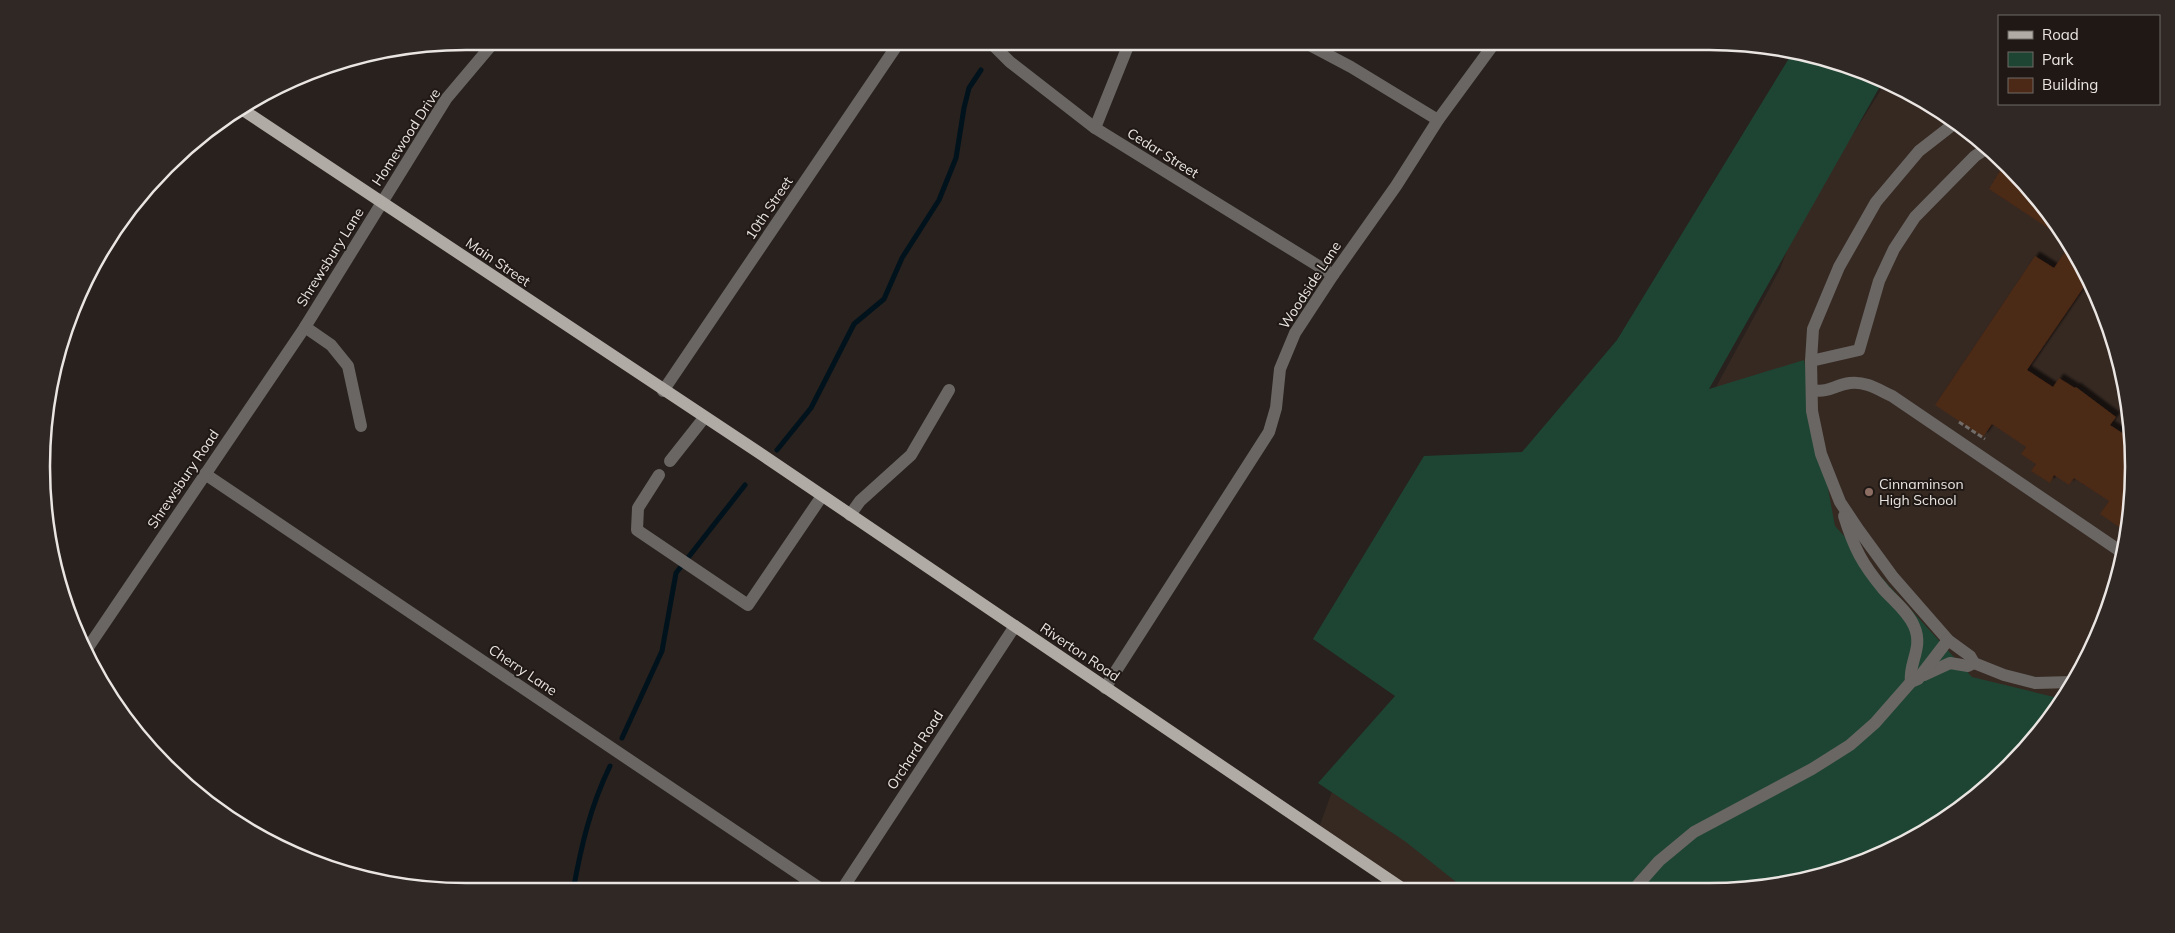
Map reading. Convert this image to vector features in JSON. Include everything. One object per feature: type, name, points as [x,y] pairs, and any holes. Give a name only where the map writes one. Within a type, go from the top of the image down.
[{"type":"main road","name":"Main Street","points":[[247,113],[740,442]]},
{"type":"main road","name":"Riverton Road","points":[[740,442],[1394,883]]},
{"type":"street","name":"Homewood Drive","points":[[382,203],[446,99],[487,50]]},
{"type":"street","name":"10th Street","points":[[663,391],[894,50]]},
{"type":"street","name":"Cedar Street","points":[[998,50],[1010,62],[1095,128],[1333,275]]},
{"type":"street","points":[[1095,128],[1126,50]]},
{"type":"street","points":[[1319,50],[1352,67],[1438,120]]},
{"type":"street","name":"Woodside Lane","points":[[1105,688],[1269,432],[1276,408],[1280,369],[1295,333],[1333,275],[1396,186],[1438,120],[1489,50]]},
{"type":"street","points":[[1915,680],[1909,673],[1918,647],[1914,624],[1878,583],[1854,548],[1840,502],[1821,454],[1812,411],[1811,361],[1813,329],[1838,267],[1876,202],[1919,152],[1950,127]]},
{"type":"street","points":[[1811,361],[1859,350],[1879,280],[1894,249],[1915,217],[1974,156],[1981,152]]},
{"type":"street","name":"Shrewsbury Lane","points":[[305,327],[382,203]]},
{"type":"street","points":[[305,327],[331,345],[348,366],[361,426]]},
{"type":"street","name":"Shrewsbury Road","points":[[90,644],[305,327]]},
{"type":"street","points":[[1812,390],[1825,392],[1845,384],[1859,383],[1869,385],[1892,396],[2117,549]]},
{"type":"street","points":[[850,515],[860,501],[911,455],[949,390]]},
{"type":"street","points":[[670,461],[704,418]]},
{"type":"street","name":"Cherry Lane","points":[[205,474],[812,883]]},
{"type":"street","points":[[659,475],[638,508],[636,530],[748,605],[822,496]]},
{"type":"street","points":[[1840,502],[1893,577],[1944,635],[1970,656],[1974,663],[2035,683],[2065,682]]},
{"type":"street","name":"Orchard Road","points":[[846,883],[1015,626]]},
{"type":"street","points":[[1639,883],[1659,861],[1694,832],[1812,769],[1850,745],[1875,723],[1915,680],[1944,635]]},
{"type":"street","points":[[1915,680],[1950,663],[1968,666],[1974,663]]},
{"type":"path","points":[[1959,422],[1984,439]]},
{"type":"shaded area","name":"Cinnaminson High School","points":[[1882,88],[1940,120],[1983,153],[2003,172],[2022,192],[2055,235],[2082,282],[2103,333],[2117,385],[2124,439],[2124,494],[2117,548],[2103,600],[2082,651],[2055,698],[2039,720],[2003,761],[1957,800],[1790,875],[1736,882],[1708,883],[1394,883],[1318,830],[1334,786],[1709,400],[1780,269],[1799,219]]},
{"type":"green space","points":[[1789,58],[1842,72],[1880,87],[1709,389],[1804,360],[1835,526],[1972,677],[2056,697],[2022,741],[2003,761],[1983,780],[1940,813],[1893,840],[1842,861],[1790,875],[1763,879],[1708,883],[1457,883],[1406,842],[1318,783],[1395,696],[1313,639],[1424,456],[1522,452],[1617,340]]},
{"type":"building","points":[[2001,170],[2022,192],[2052,231],[1989,189]]},
{"type":"building","points":[[2065,252],[2084,287],[2027,370],[2053,387],[2059,378],[2076,387],[2116,417],[2110,425],[2123,434],[2125,466],[2120,528],[2100,514],[2109,501],[2074,478],[2069,485],[2054,475],[2050,483],[2031,471],[2036,464],[2021,454],[2026,447],[1992,424],[1983,437],[1935,405],[2035,256],[2054,268]]},
{"type":"waterway","points":[[777,450],[811,408],[854,324],[884,299],[902,258],[939,200],[956,158],[969,88],[981,70]]},
{"type":"waterway","points":[[622,738],[662,651],[676,573],[745,485]]},
{"type":"waterway","points":[[574,883],[587,827],[610,766]]},
{"type":"place","name":"Cinnaminson High School","points":[[1869,492]]}]
